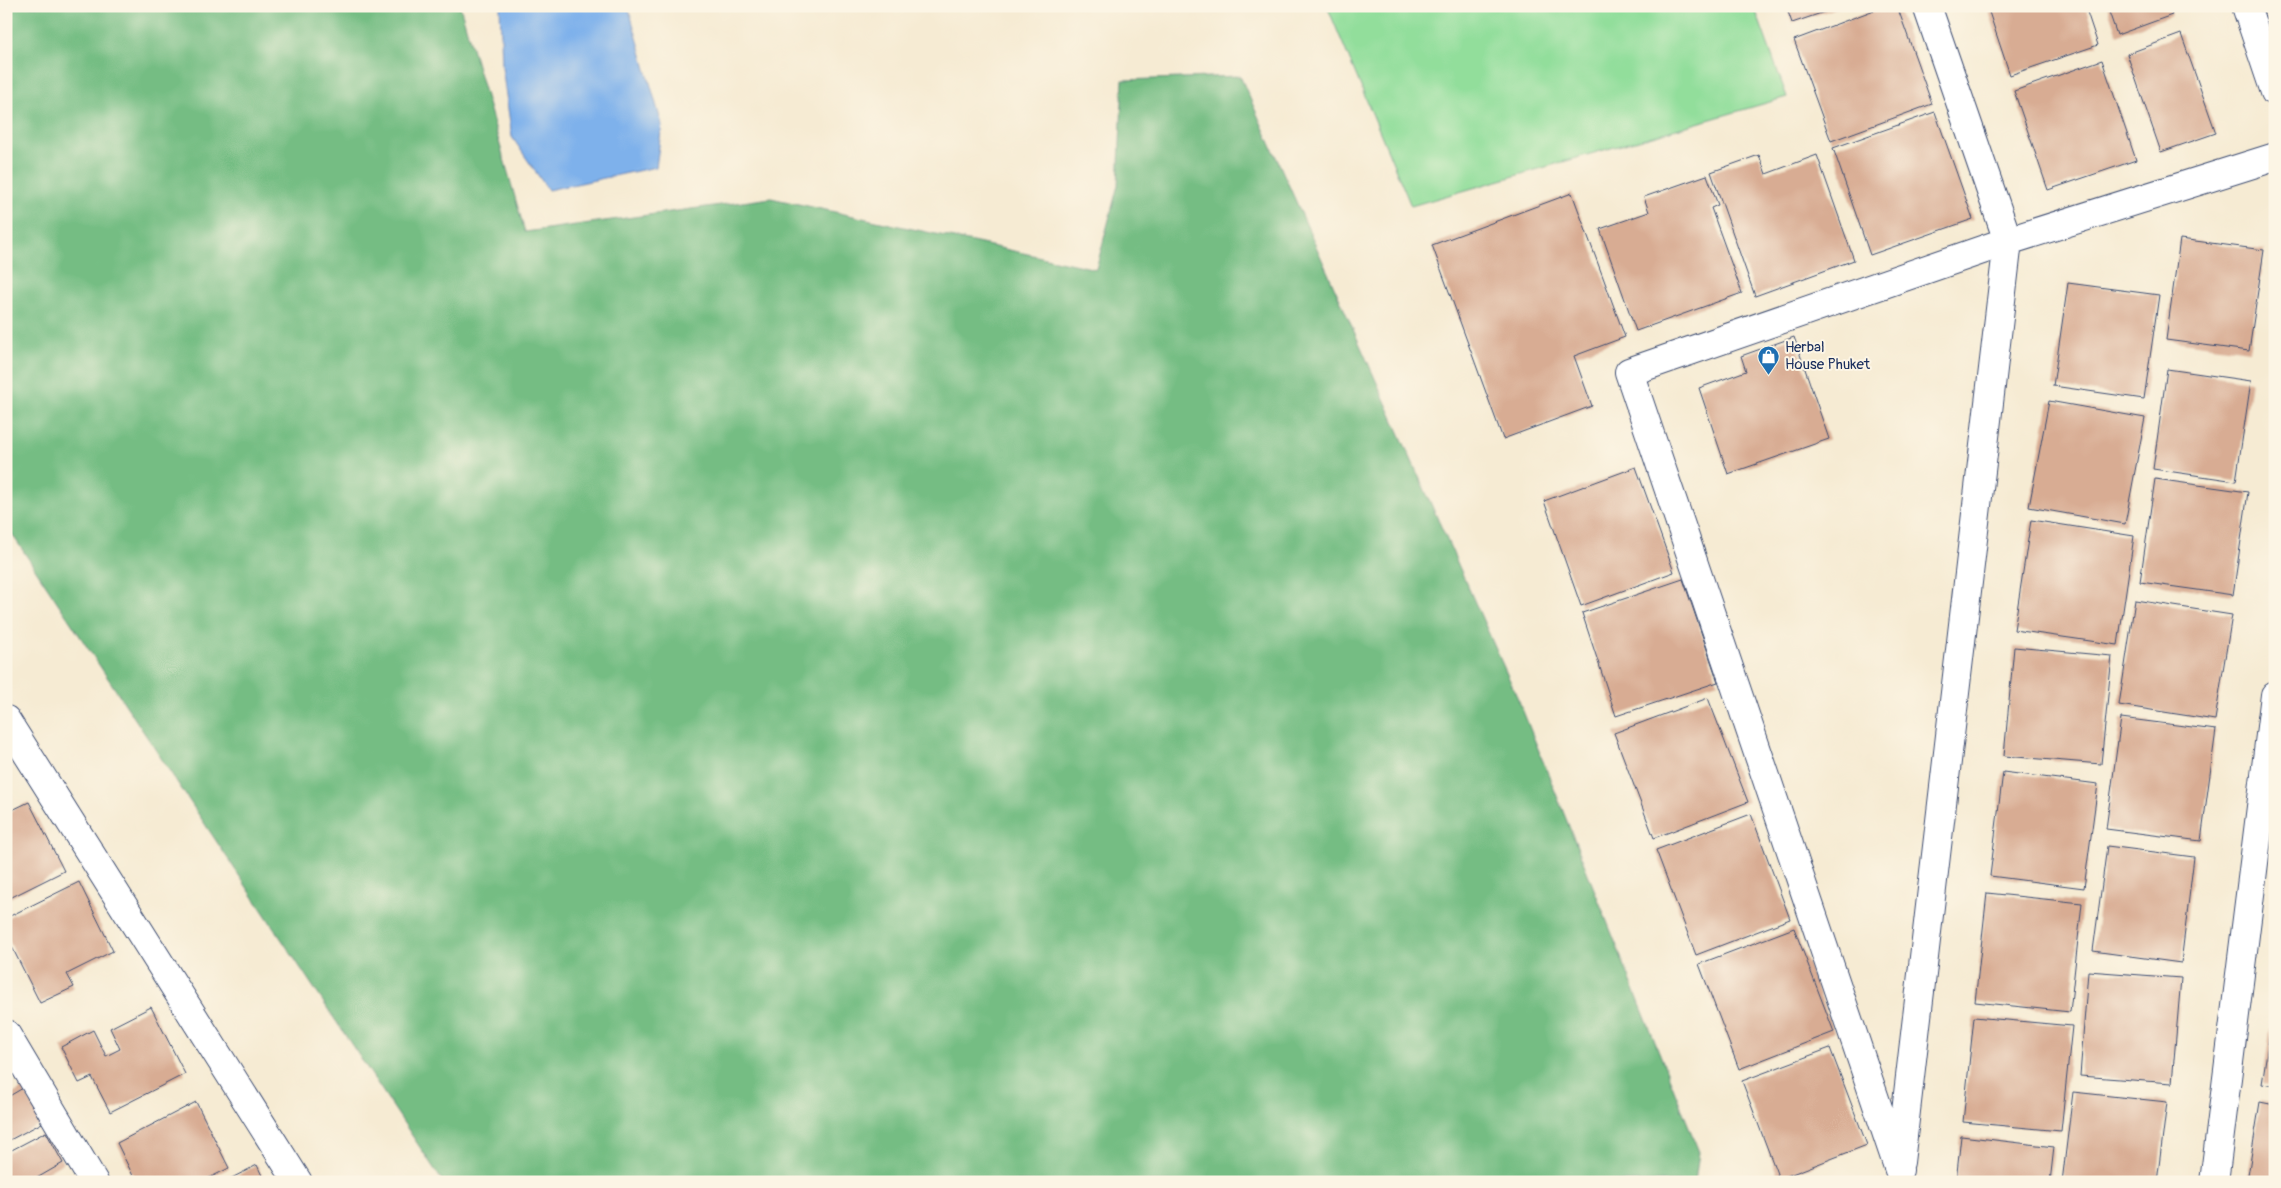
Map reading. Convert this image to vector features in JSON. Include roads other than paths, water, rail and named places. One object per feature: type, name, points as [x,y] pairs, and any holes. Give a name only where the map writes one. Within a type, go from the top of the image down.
[{"type":"street","points":[[1899,1176],[2008,241],[1927,6]]},
{"type":"street","points":[[2246,6],[2275,92]]},
{"type":"street","points":[[1899,1176],[1629,372],[2008,241],[2275,157]]},
{"type":"street","points":[[2214,1182],[2275,695]]},
{"type":"street","points":[[6,720],[298,1182]]},
{"type":"street","points":[[6,1034],[94,1182]]},
{"type":"water","points":[[500,6],[628,6],[662,125],[656,167],[548,190],[512,137],[502,67]]},
{"type":"place","name":"Herbal House Phuket","points":[[1769,375]]}]
